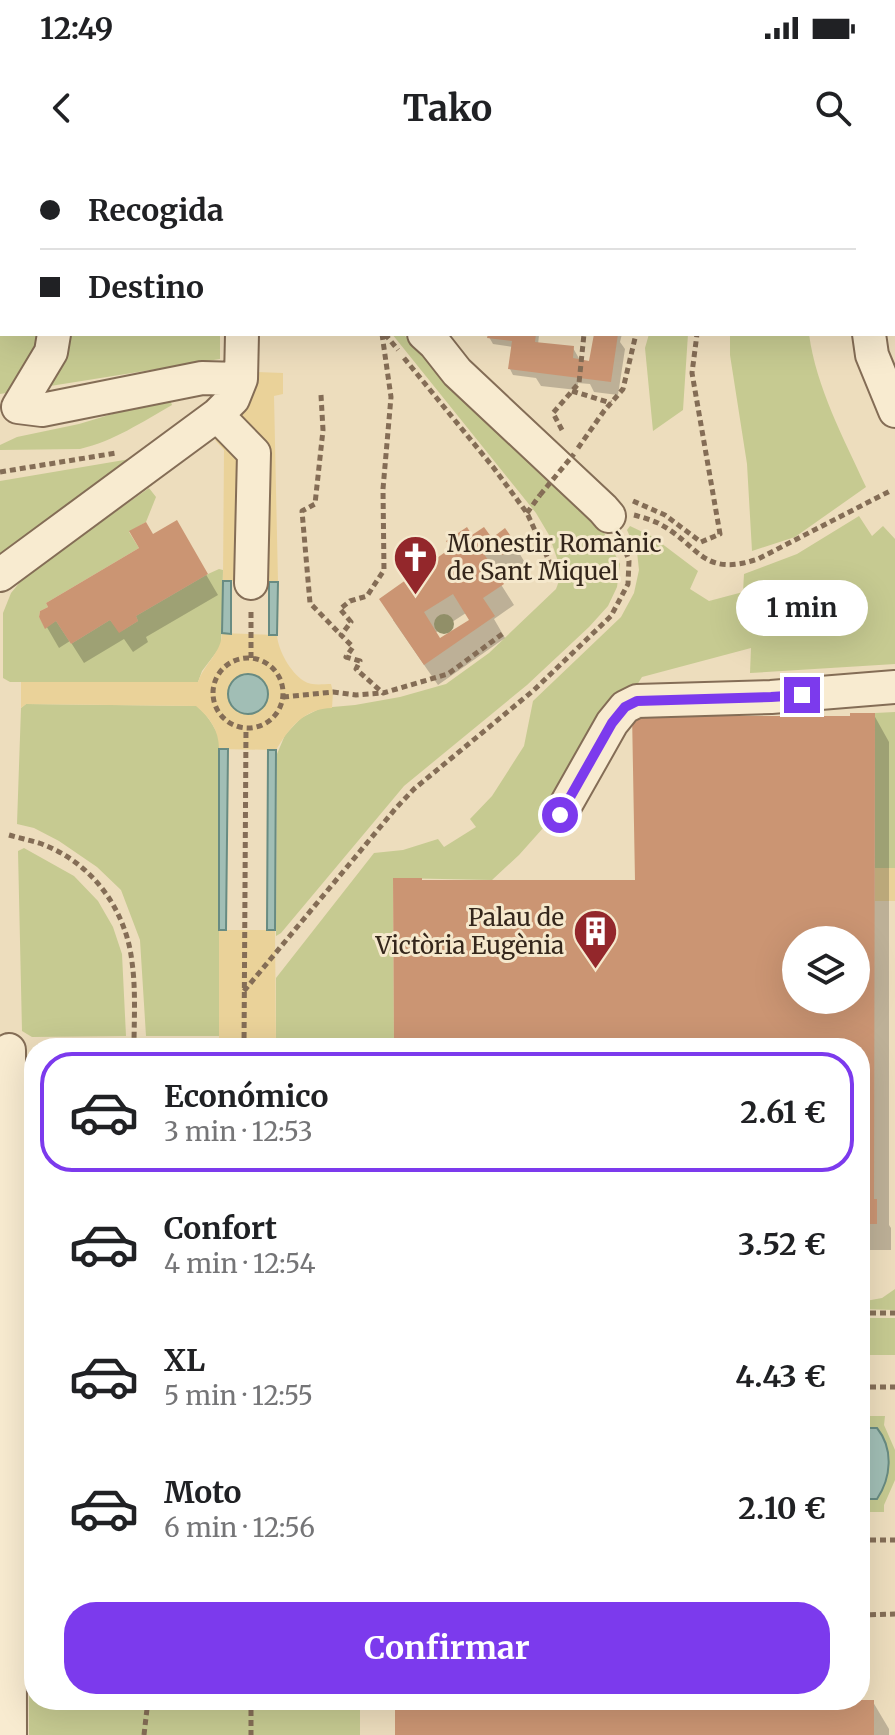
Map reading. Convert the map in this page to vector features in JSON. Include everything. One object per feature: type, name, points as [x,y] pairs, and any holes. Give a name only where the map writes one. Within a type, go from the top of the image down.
[{"type":"street","points":[[54,336],[51,352],[18,407],[42,410],[202,378],[241,379]]},
{"type":"street","points":[[426,336],[457,372],[603,509],[620,508]]},
{"type":"street","points":[[869,336],[872,355],[895,411]]},
{"type":"street","points":[[0,575],[217,415],[233,399],[241,379],[242,340]]},
{"type":"street","points":[[217,415],[254,453],[251,583]]},
{"type":"street","points":[[560,815],[612,723],[625,707],[637,701],[771,697],[895,687]]},
{"type":"street","points":[[10,1735],[8,1526],[21,1049]]},
{"type":"path","points":[[341,635],[351,622],[340,609],[350,601],[367,596],[384,570],[383,489],[391,397],[383,336]]},
{"type":"path","points":[[385,336],[527,513],[556,576]]},
{"type":"path","points":[[574,454],[553,413],[579,383],[584,336]]},
{"type":"path","points":[[527,513],[623,389],[636,336]]},
{"type":"path","points":[[697,336],[692,373],[720,534],[701,542],[665,515],[616,508],[659,524],[706,560],[722,565],[739,565],[758,559],[890,491]]},
{"type":"path","points":[[572,391],[611,403]]},
{"type":"path","points":[[321,395],[323,430],[315,504],[302,511],[310,603],[353,647],[346,657],[360,661],[356,669],[383,693]]},
{"type":"path","points":[[0,472],[121,452]]},
{"type":"path","points":[[244,991],[414,789],[534,690],[611,616],[628,584],[629,561],[621,540],[620,508]]},
{"type":"path","points":[[283,697],[333,692],[356,695],[383,693],[448,674],[505,632]]},
{"type":"path","points":[[251,641],[251,658]]},
{"type":"path","points":[[242,658],[251,658],[266,663],[274,670],[280,678],[283,697],[280,707],[266,723],[246,728],[223,717],[214,703],[213,694],[217,678],[224,669],[242,658]]},
{"type":"path","points":[[244,1038],[246,728]]},
{"type":"path","points":[[9,835],[42,844],[74,861],[97,879],[109,898],[124,926],[132,960],[134,1038]]},
{"type":"path","points":[[870,1313],[895,1313]]},
{"type":"path","points":[[870,1387],[895,1387]]},
{"type":"path","points":[[870,1540],[895,1540]]},
{"type":"path","points":[[870,1615],[895,1614]]},
{"type":"path","points":[[144,1735],[147,1710]]},
{"type":"path","points":[[251,1710],[251,1735]]},
{"type":"green space","points":[[0,336],[220,336],[220,359],[0,394]]},
{"type":"green space","points":[[394,336],[405,336],[561,489],[598,521],[620,564],[617,587],[608,606],[589,627],[527,685],[404,786],[276,936],[277,754],[285,735],[301,718],[321,708],[400,697],[446,684],[489,653],[556,589],[562,573],[549,535],[536,513]]},
{"type":"green space","points":[[648,336],[688,336],[683,410],[653,431],[645,348]]},
{"type":"green space","points":[[730,336],[809,336],[824,393],[866,487],[795,537],[752,551],[747,464],[730,355]]},
{"type":"green space","points":[[169,397],[172,405],[92,446],[80,449],[0,450],[0,445],[17,437],[79,424]]},
{"type":"green space","points":[[136,458],[0,556],[0,481]]},
{"type":"green space","points":[[149,488],[156,497],[146,522],[129,532],[139,548],[46,603],[48,607],[40,611],[39,617],[45,628],[56,621],[71,644],[110,620],[120,632],[138,621],[136,616],[208,574],[223,570],[221,646],[202,671],[198,682],[10,682],[3,678],[3,613],[11,593],[25,576]]},
{"type":"green space","points":[[859,516],[872,536],[883,526],[895,539],[895,664],[750,673],[751,648],[642,677],[603,719],[544,827],[492,880],[393,878],[394,1038],[276,1038],[276,978],[374,853],[403,850],[438,839],[444,847],[476,827],[470,819],[492,796],[524,746],[533,701],[621,617],[634,593],[639,570],[637,552],[627,530],[630,526],[653,537],[698,571],[690,589],[709,601],[743,592],[744,574],[797,554]]},
{"type":"green space","points":[[26,704],[197,706],[214,728],[219,737],[219,1036],[146,1036],[140,940],[121,890],[97,867],[59,841],[34,828],[17,824],[21,708]]},
{"type":"green space","points":[[895,712],[895,868],[875,868],[875,713]]},
{"type":"green space","points":[[24,848],[74,876],[98,901],[113,927],[122,954],[126,1036],[32,1037],[22,1031],[18,851]]},
{"type":"green space","points":[[895,1289],[895,1310],[870,1309],[870,1300],[882,1298]]},
{"type":"green space","points":[[870,1318],[895,1318],[895,1355],[870,1355]]},
{"type":"green space","points":[[870,1416],[885,1416],[884,1425],[895,1450],[895,1480],[884,1512],[870,1512],[870,1499],[877,1499],[887,1472],[886,1456],[877,1428],[870,1428]]},
{"type":"green space","points":[[29,1710],[360,1710],[360,1735],[29,1735]]},
{"type":"sand","points":[[257,372],[283,373],[283,394],[274,396],[278,582],[223,581],[224,450],[215,440],[243,411]]},
{"type":"sand","points":[[222,633],[277,635],[286,660],[299,677],[310,684],[331,684],[332,708],[306,715],[286,734],[276,750],[219,749],[213,725],[196,706],[26,704],[21,708],[21,682],[198,682]],"holes":[[[257,675],[264,682],[266,700],[262,709],[241,713],[233,706],[229,688],[235,678]]]},
{"type":"sand","points":[[875,868],[895,868],[895,901],[875,901]]},
{"type":"sand","points":[[219,930],[275,930],[276,1038],[219,1038]]},
{"type":"water","points":[[223,581],[231,581],[231,634],[222,633]]},
{"type":"water","points":[[269,582],[278,582],[277,635],[269,635]]},
{"type":"water","points":[[248,674],[262,680],[268,694],[262,708],[248,714],[234,708],[228,694],[234,680]]},
{"type":"water","points":[[219,749],[228,749],[226,930],[219,930]]},
{"type":"water","points":[[268,750],[276,750],[275,930],[267,930]]},
{"type":"water","points":[[870,1428],[877,1428],[882,1436],[889,1464],[877,1499],[870,1499]]},
{"type":"building","points":[[536,336],[535,342],[574,346],[573,358],[589,361],[594,336],[618,336],[611,382],[508,369],[512,341],[487,338]]},
{"type":"building","points":[[177,520],[208,574],[136,616],[138,621],[119,633],[110,620],[71,644],[56,621],[45,629],[39,617],[40,611],[48,607],[46,603],[139,548],[129,531],[146,522],[153,534]]},
{"type":"building","name":"Monestir Romànic de Sant Miquel","points":[[467,527],[472,535],[484,527],[492,538],[505,528],[517,545],[502,555],[495,546],[484,554],[504,584],[483,598],[495,616],[424,665],[379,599],[451,548],[446,541]],"holes":[[[453,594],[469,620],[440,638],[424,612]]]},
{"type":"building","name":"Palau de Victòria Eugènia","points":[[632,713],[655,716],[850,716],[850,713],[875,713],[874,1199],[877,1199],[877,1224],[870,1224],[870,1038],[394,1038],[393,878],[635,880]]},
{"type":"building","points":[[870,1700],[874,1700],[874,1735],[395,1735],[395,1710],[870,1710]]},
{"type":"place","name":"Monestir Romànic de Sant Miquel","points":[[416,596]]},
{"type":"place","name":"Palau de Victòria Eugènia","points":[[595,970]]},
{"type":"route","points":[[560,815],[612,723],[625,707],[637,701],[802,695]]}]
